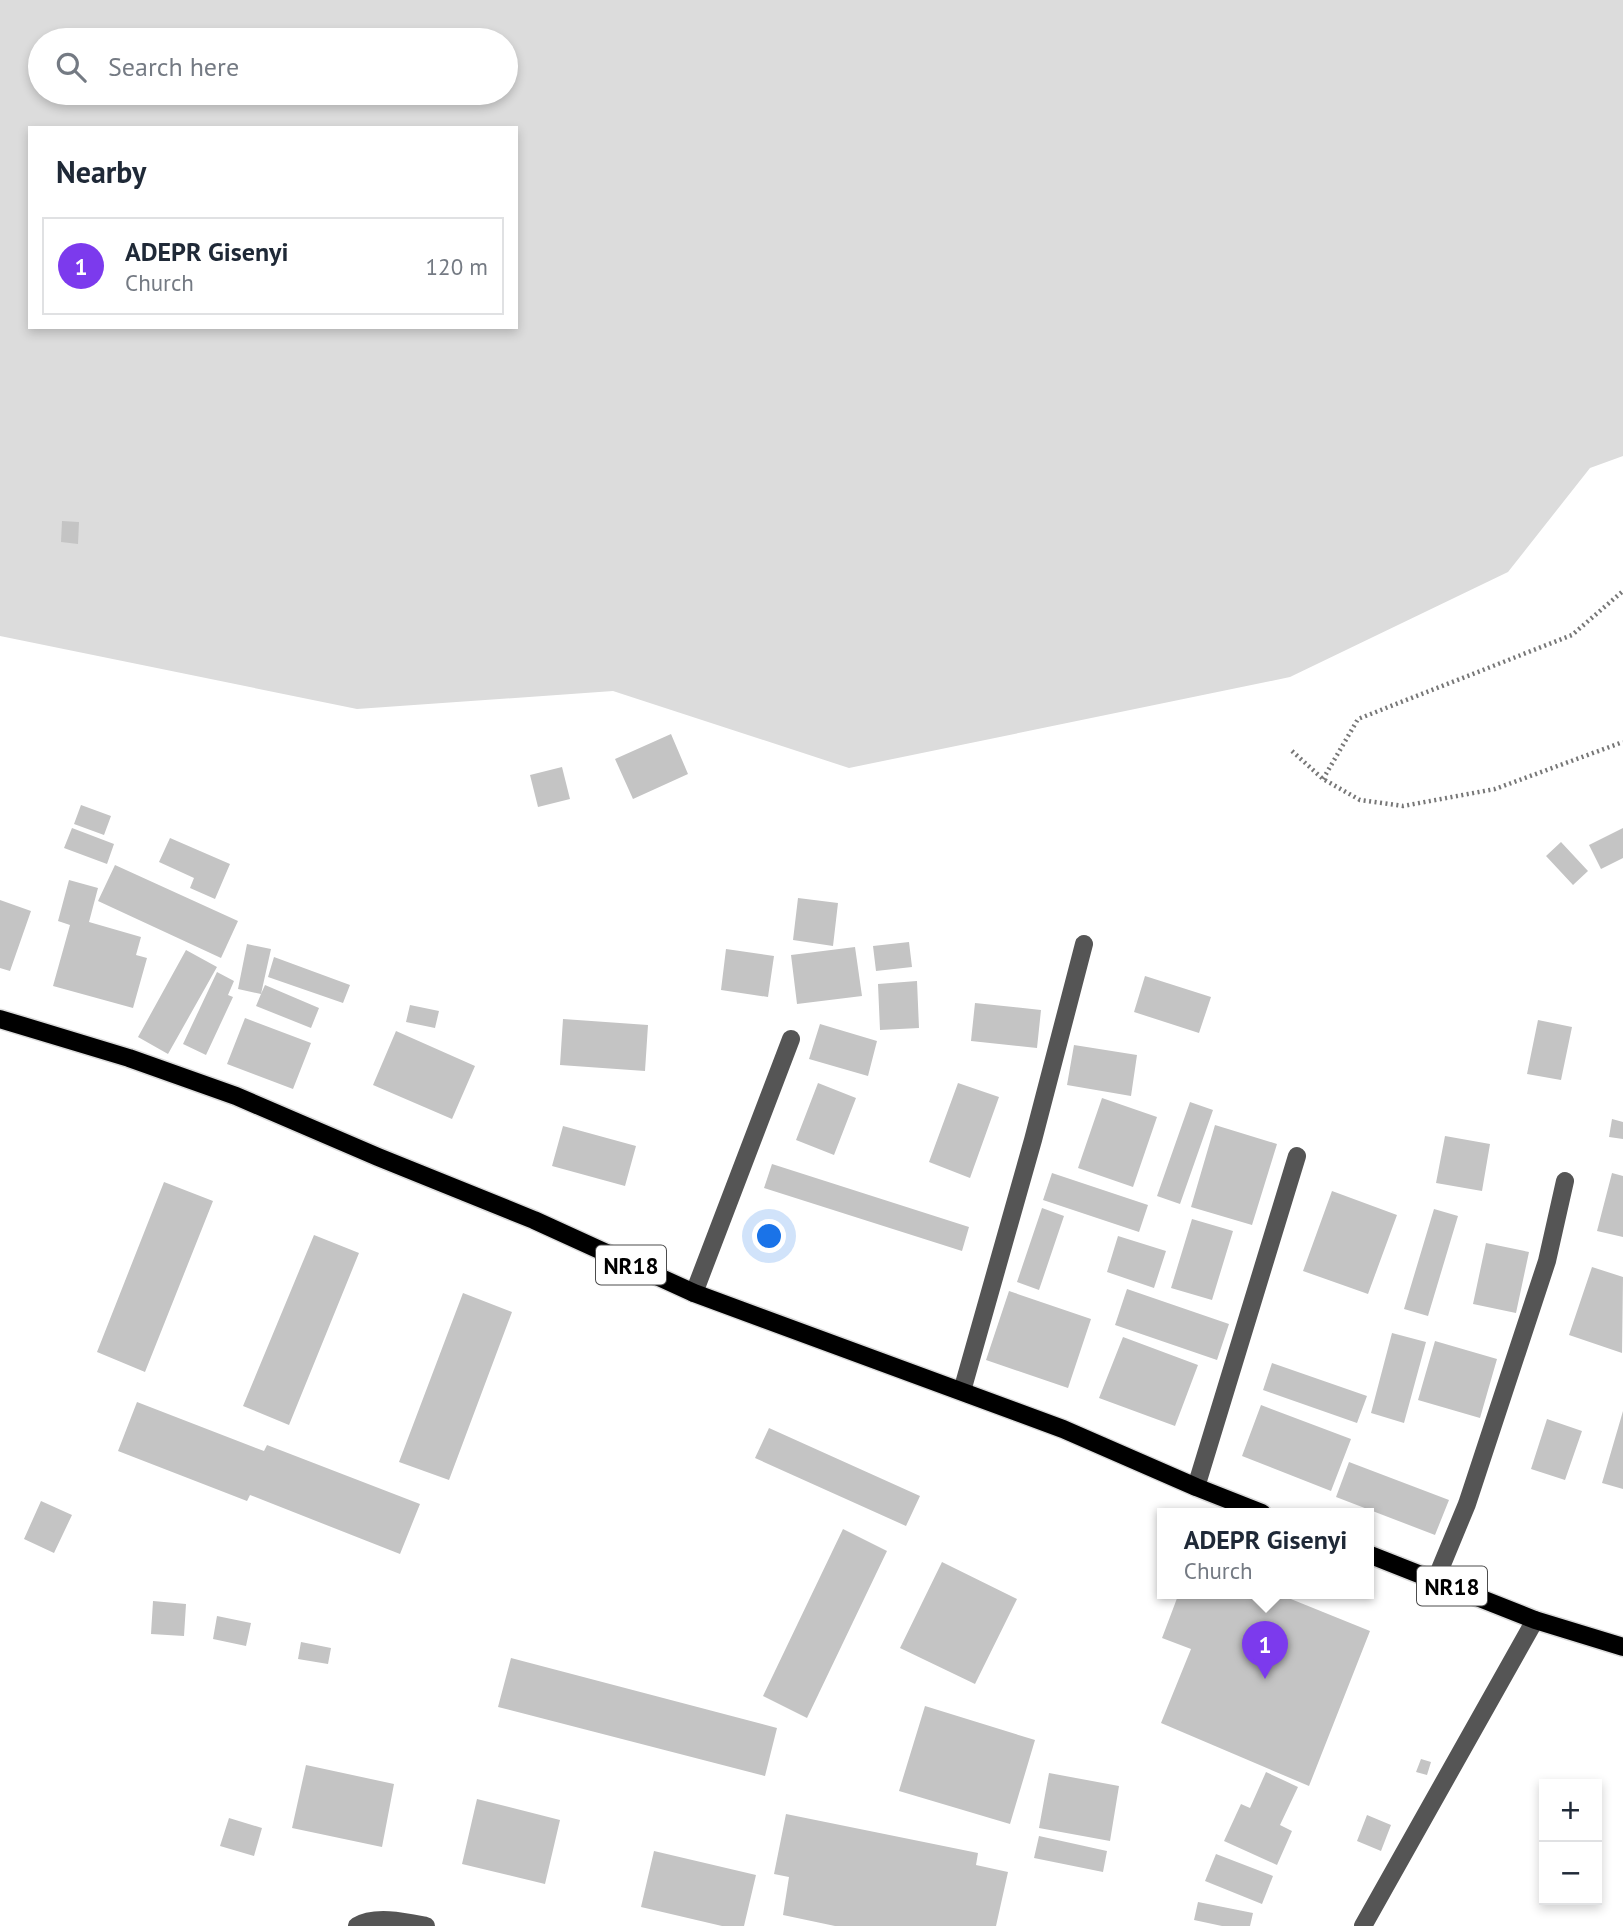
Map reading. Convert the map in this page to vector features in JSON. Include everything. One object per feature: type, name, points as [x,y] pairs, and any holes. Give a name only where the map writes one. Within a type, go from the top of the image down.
[{"type":"main road","name":"NR18","points":[[0,1019],[129,1058],[236,1096],[534,1220],[694,1293],[1063,1429],[1249,1508]]},
{"type":"main road","name":"NR18","points":[[1374,1556],[1535,1620],[1623,1647]]},
{"type":"street","points":[[962,1391],[1033,1140],[1084,944]]},
{"type":"street","points":[[694,1293],[791,1039]]},
{"type":"street","points":[[1196,1487],[1297,1156]]},
{"type":"street","points":[[1436,1579],[1466,1504],[1547,1261],[1565,1181]]},
{"type":"street","points":[[1363,1926],[1535,1620]]},
{"type":"street","points":[[357,1926],[363,1922],[402,1921],[426,1926]]},
{"type":"path","points":[[1323,779],[1358,719],[1572,635],[1623,590]]},
{"type":"path","points":[[1292,751],[1323,779],[1360,800],[1403,806],[1495,789],[1623,742]]},
{"type":"shaded area","points":[[0,0],[1623,0],[1623,456],[1590,468],[1508,572],[1290,677],[849,768],[613,691],[357,709],[0,636]]},
{"type":"building","points":[[62,521],[79,522],[78,544],[61,542]]},
{"type":"building","points":[[671,734],[688,774],[633,799],[615,759]]},
{"type":"building","points":[[562,767],[570,799],[538,807],[530,775]]},
{"type":"building","points":[[81,805],[111,816],[104,835],[74,824]]},
{"type":"building","points":[[72,828],[114,844],[107,864],[64,848]]},
{"type":"building","points":[[1623,828],[1623,858],[1601,869],[1589,845]]},
{"type":"building","points":[[170,838],[230,864],[215,899],[190,888],[194,878],[159,862]]},
{"type":"building","points":[[1561,842],[1588,871],[1573,885],[1546,856]]},
{"type":"building","points":[[115,865],[238,921],[221,958],[98,901]]},
{"type":"building","points":[[69,880],[98,888],[89,922],[141,937],[136,955],[147,958],[133,1008],[53,986],[70,925],[58,921]]},
{"type":"building","points":[[798,898],[838,903],[833,946],[793,940]]},
{"type":"building","points":[[0,900],[31,911],[10,971],[0,968]]},
{"type":"building","points":[[909,942],[912,967],[876,971],[873,946]]},
{"type":"building","points":[[247,944],[271,949],[261,994],[238,989]]},
{"type":"building","points":[[855,947],[862,996],[797,1004],[791,955]]},
{"type":"building","points":[[726,949],[774,956],[768,997],[721,990]]},
{"type":"building","points":[[186,950],[217,967],[168,1054],[138,1037]]},
{"type":"building","points":[[274,957],[350,985],[343,1003],[268,977]]},
{"type":"building","points":[[217,972],[234,981],[228,995],[233,997],[206,1055],[183,1044]]},
{"type":"building","points":[[1145,976],[1211,997],[1199,1033],[1134,1012]]},
{"type":"building","points":[[917,981],[919,1028],[880,1030],[878,984]]},
{"type":"building","points":[[265,985],[319,1008],[311,1028],[256,1006]]},
{"type":"building","points":[[975,1003],[1041,1010],[1037,1048],[971,1041]]},
{"type":"building","points":[[410,1005],[439,1011],[435,1028],[406,1022]]},
{"type":"building","points":[[245,1018],[311,1043],[293,1089],[227,1064]]},
{"type":"building","points":[[563,1019],[648,1025],[645,1071],[560,1065]]},
{"type":"building","points":[[1538,1020],[1572,1027],[1561,1080],[1527,1074]]},
{"type":"building","points":[[820,1024],[877,1041],[868,1076],[809,1059]]},
{"type":"building","points":[[396,1031],[475,1066],[452,1119],[373,1085]]},
{"type":"building","points":[[1074,1045],[1137,1055],[1131,1096],[1067,1085]]},
{"type":"building","points":[[818,1083],[856,1098],[834,1155],[796,1140]]},
{"type":"building","points":[[958,1083],[999,1097],[970,1178],[929,1162]]},
{"type":"building","points":[[1102,1098],[1157,1117],[1133,1187],[1078,1168]]},
{"type":"building","points":[[1190,1102],[1213,1110],[1180,1204],[1157,1196]]},
{"type":"building","points":[[1612,1119],[1623,1122],[1623,1139],[1609,1137]]},
{"type":"building","points":[[1215,1125],[1277,1144],[1252,1225],[1191,1207]]},
{"type":"building","points":[[563,1126],[636,1146],[625,1186],[552,1166]]},
{"type":"building","points":[[1445,1136],[1490,1144],[1482,1191],[1436,1183]]},
{"type":"building","points":[[772,1164],[969,1227],[962,1251],[764,1188]]},
{"type":"building","points":[[1052,1173],[1148,1205],[1139,1232],[1043,1200]]},
{"type":"building","points":[[1612,1173],[1623,1176],[1623,1237],[1597,1231]]},
{"type":"building","points":[[164,1182],[213,1201],[145,1372],[97,1352]]},
{"type":"building","points":[[1332,1191],[1397,1215],[1368,1294],[1303,1271]]},
{"type":"building","points":[[1042,1208],[1064,1216],[1039,1290],[1017,1282]]},
{"type":"building","points":[[1434,1209],[1458,1216],[1428,1316],[1404,1309]]},
{"type":"building","points":[[1192,1219],[1233,1231],[1212,1300],[1171,1288]]},
{"type":"building","points":[[314,1235],[359,1253],[289,1425],[243,1406]]},
{"type":"building","points":[[1118,1236],[1166,1251],[1154,1288],[1107,1272]]},
{"type":"building","points":[[1486,1243],[1529,1252],[1516,1313],[1473,1304]]},
{"type":"building","points":[[1592,1267],[1623,1277],[1622,1353],[1569,1335]]},
{"type":"building","points":[[1127,1289],[1229,1324],[1217,1360],[1115,1325]]},
{"type":"building","points":[[1009,1291],[1091,1319],[1068,1388],[986,1360]]},
{"type":"building","points":[[463,1293],[512,1312],[449,1480],[399,1462]]},
{"type":"building","points":[[1392,1333],[1426,1342],[1404,1423],[1371,1413]]},
{"type":"building","points":[[1123,1337],[1198,1365],[1175,1426],[1099,1398]]},
{"type":"building","points":[[1435,1341],[1497,1359],[1480,1418],[1418,1400]]},
{"type":"building","points":[[1272,1363],[1367,1396],[1357,1423],[1263,1390]]},
{"type":"building","points":[[137,1402],[264,1451],[267,1445],[420,1504],[400,1554],[250,1495],[247,1501],[118,1451]]},
{"type":"building","points":[[1261,1405],[1351,1439],[1331,1491],[1242,1456]]},
{"type":"building","points":[[1623,1411],[1623,1489],[1602,1483]]},
{"type":"building","points":[[1547,1419],[1582,1431],[1565,1480],[1531,1469]]},
{"type":"building","points":[[769,1428],[920,1496],[906,1526],[755,1458]]},
{"type":"building","points":[[1349,1462],[1449,1500],[1435,1535],[1374,1512],[1374,1508],[1365,1508],[1336,1497]]},
{"type":"building","points":[[41,1501],[72,1515],[54,1553],[24,1539]]},
{"type":"building","points":[[843,1529],[887,1551],[807,1718],[763,1696]]},
{"type":"building","points":[[942,1562],[1017,1599],[975,1684],[900,1648]]},
{"type":"building","points":[[1177,1599],[1291,1599],[1370,1631],[1309,1786],[1161,1723],[1191,1649],[1162,1638]]},
{"type":"building","points":[[153,1601],[186,1604],[184,1636],[151,1634]]},
{"type":"building","points":[[217,1616],[251,1623],[246,1646],[213,1639]]},
{"type":"building","points":[[301,1642],[331,1648],[328,1664],[298,1659]]},
{"type":"building","points":[[511,1658],[777,1728],[765,1776],[498,1707]]},
{"type":"building","points":[[925,1706],[1035,1740],[1010,1824],[899,1791]]},
{"type":"building","points":[[1421,1759],[1431,1762],[1427,1775],[1416,1772]]},
{"type":"building","points":[[306,1765],[394,1784],[382,1847],[292,1828]]},
{"type":"building","points":[[1266,1772],[1298,1787],[1280,1825],[1292,1831],[1277,1865],[1224,1841],[1241,1804],[1250,1808]]},
{"type":"building","points":[[1049,1773],[1119,1786],[1110,1841],[1039,1828]]},
{"type":"building","points":[[477,1799],[560,1820],[545,1884],[462,1864]]},
{"type":"building","points":[[786,1814],[978,1853],[976,1865],[1008,1872],[996,1926],[835,1926],[783,1915],[789,1877],[774,1874]]},
{"type":"building","points":[[1367,1815],[1391,1825],[1381,1851],[1357,1841]]},
{"type":"building","points":[[229,1818],[262,1828],[254,1856],[220,1846]]},
{"type":"building","points":[[1039,1836],[1107,1851],[1103,1872],[1034,1858]]},
{"type":"building","points":[[654,1851],[756,1875],[744,1926],[722,1926],[641,1907]]},
{"type":"building","points":[[1216,1854],[1273,1876],[1262,1904],[1205,1881]]},
{"type":"building","points":[[1198,1902],[1253,1913],[1250,1926],[1222,1926],[1194,1920]]},
{"type":"place","name":"ADEPR Gisenyi","points":[[1265,1679]]}]
